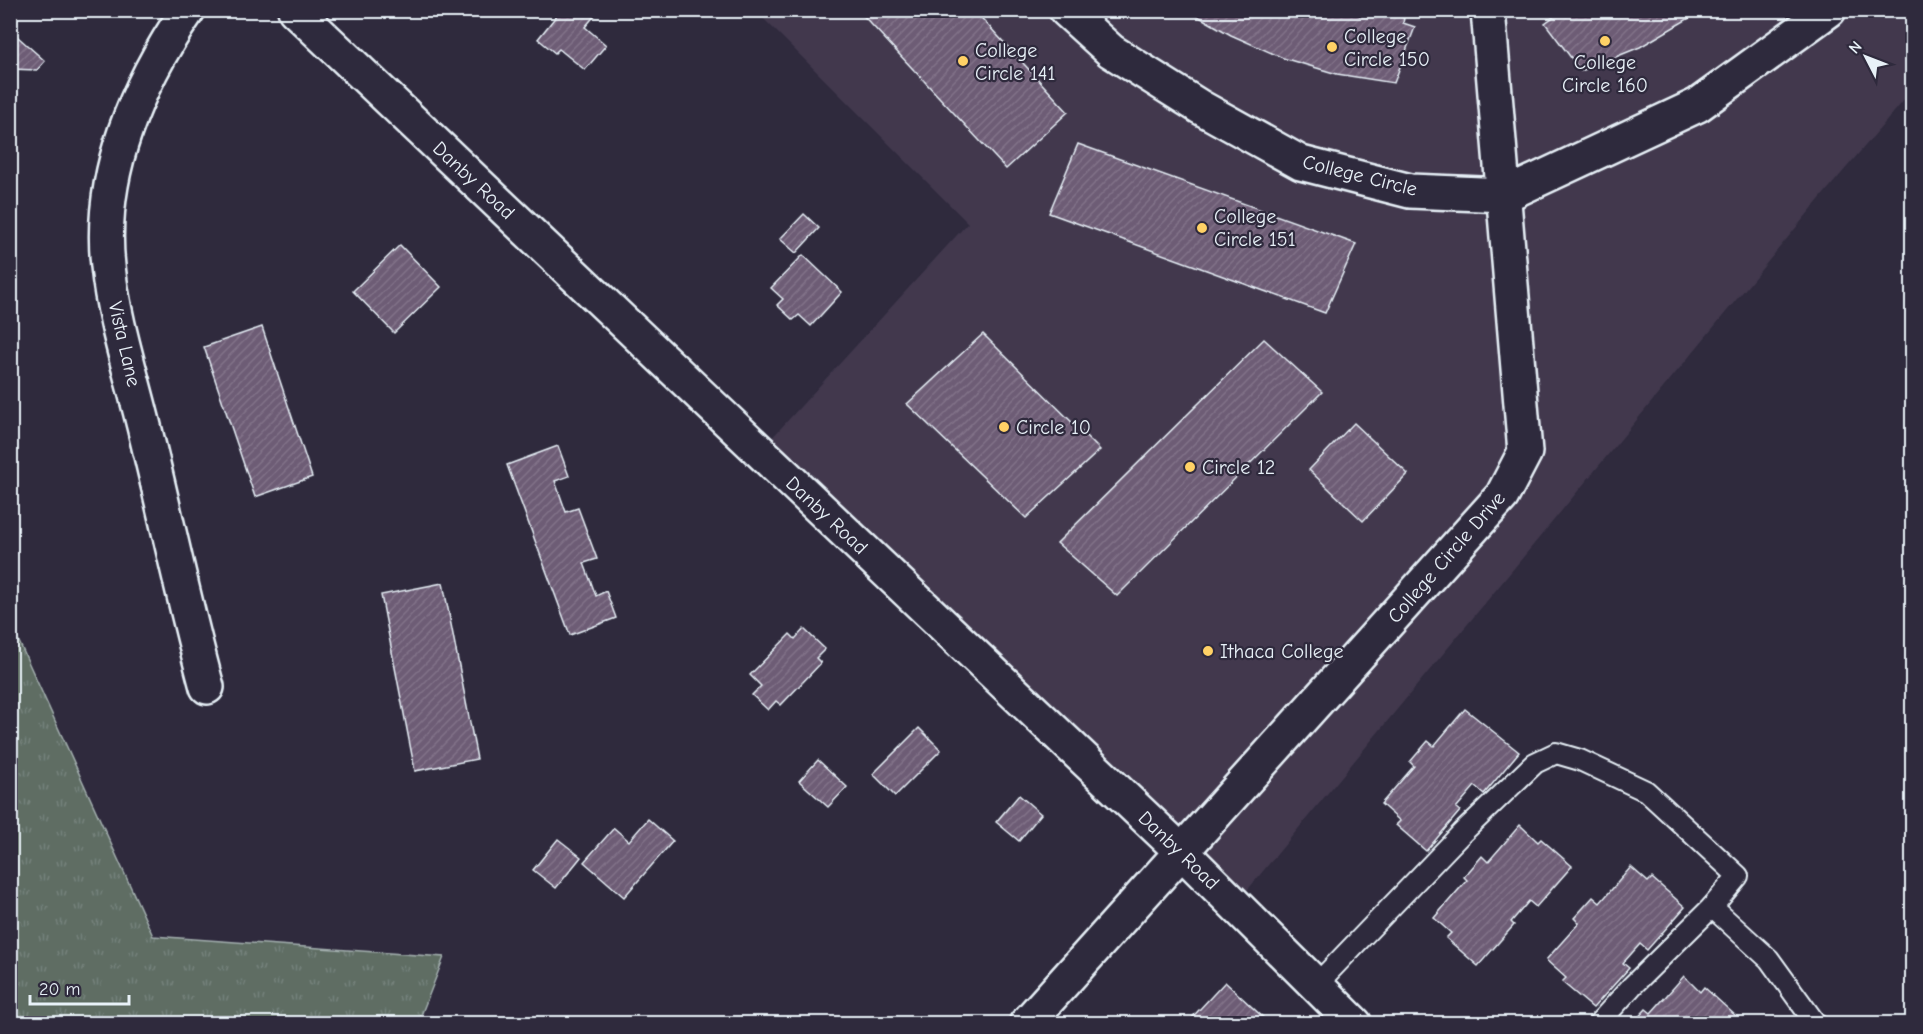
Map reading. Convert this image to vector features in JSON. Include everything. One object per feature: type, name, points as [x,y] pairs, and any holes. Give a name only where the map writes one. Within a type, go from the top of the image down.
[{"type":"street","name":"Vista Lane","points":[[188,10],[169,38],[143,87],[123,136],[109,200],[108,266],[177,573],[207,687]]},
{"type":"street","name":"Danby Road","points":[[295,10],[1181,850],[1315,986],[1355,1023]]},
{"type":"street","name":"College Circle","points":[[1066,10],[1111,51],[1200,107],[1301,163],[1410,191],[1505,195],[1698,105],[1828,10]]},
{"type":"street","name":"College Circle Drive","points":[[1026,1023],[1502,496],[1525,452],[1488,10]]},
{"type":"lane","points":[[1315,986],[1462,833],[1534,763],[1556,753],[1580,760],[1646,791],[1738,876],[1712,908],[1632,986],[1598,1023]]},
{"type":"lane","points":[[1712,908],[1769,959],[1816,1023]]},
{"type":"shaded area","name":"Ithaca College","points":[[756,11],[1912,11],[1912,91],[1823,195],[1235,905],[760,451],[968,223]]},
{"type":"green space","points":[[10,622],[153,936],[444,957],[418,1023],[11,1023]]},
{"type":"building","points":[[561,10],[592,10],[596,14],[585,27],[606,45],[585,70],[559,49],[555,53],[538,39]]},
{"type":"building","name":"College Circle 141","points":[[858,10],[974,10],[1068,112],[1006,169]]},
{"type":"building","name":"College Circle 150","points":[[1187,10],[1349,10],[1360,16],[1362,10],[1385,10],[1404,18],[1403,23],[1415,27],[1394,83],[1337,74],[1283,58],[1231,35]]},
{"type":"building","name":"College Circle 160","points":[[1558,10],[1703,10],[1640,47],[1581,71],[1545,23],[1559,13]]},
{"type":"building","points":[[10,30],[45,61],[37,70],[10,69]]},
{"type":"building","name":"College Circle 151","points":[[1078,144],[1356,244],[1325,313],[1049,213]]},
{"type":"building","points":[[804,214],[819,228],[796,253],[780,239]]},
{"type":"building","points":[[400,245],[441,287],[394,333],[353,291]]},
{"type":"building","points":[[803,255],[842,292],[811,326],[799,315],[793,320],[777,305],[783,299],[771,288]]},
{"type":"building","points":[[262,327],[312,477],[255,497],[204,347]]},
{"type":"building","name":"Circle 10","points":[[983,334],[1100,450],[1026,518],[907,404]]},
{"type":"building","name":"Circle 12","points":[[1264,339],[1322,392],[1117,596],[1057,543]]},
{"type":"building","points":[[1354,423],[1408,474],[1363,521],[1309,470]]},
{"type":"building","points":[[558,446],[569,476],[555,481],[566,512],[578,508],[597,559],[584,563],[596,596],[606,591],[616,618],[570,635],[507,465]]},
{"type":"building","points":[[443,583],[477,759],[415,771],[381,595]]},
{"type":"building","points":[[804,629],[825,649],[816,658],[821,663],[781,705],[776,701],[768,710],[752,695],[761,686],[750,675],[790,634],[795,639]]},
{"type":"building","points":[[1465,709],[1519,752],[1484,794],[1475,786],[1456,808],[1460,811],[1426,851],[1396,825],[1400,821],[1381,804],[1414,766],[1410,762],[1428,741],[1434,746]]},
{"type":"building","points":[[919,728],[941,750],[895,796],[873,774]]},
{"type":"building","points":[[818,760],[847,787],[828,807],[799,781]]},
{"type":"building","points":[[1019,795],[1041,814],[1019,841],[996,822]]},
{"type":"building","points":[[648,819],[673,841],[624,897],[584,862],[614,828],[629,841]]},
{"type":"building","points":[[1520,825],[1538,842],[1541,839],[1572,866],[1536,907],[1529,901],[1511,922],[1514,925],[1478,966],[1446,938],[1451,933],[1434,918],[1467,880],[1464,877],[1482,856],[1488,862]]},
{"type":"building","points":[[558,839],[581,857],[556,888],[533,870]]},
{"type":"building","points":[[1631,867],[1648,882],[1652,878],[1685,907],[1647,950],[1640,944],[1623,963],[1629,968],[1593,1008],[1562,982],[1566,978],[1546,960],[1579,923],[1574,918],[1593,897],[1600,903]]},
{"type":"building","points":[[1684,976],[1700,992],[1704,987],[1737,1017],[1731,1024],[1632,1024],[1646,1009],[1651,1013]]},
{"type":"building","points":[[1225,982],[1268,1022],[1267,1024],[1186,1024]]},
{"type":"place","name":"College Circle 160","points":[[1605,41]]},
{"type":"place","name":"College Circle 150","points":[[1332,47]]},
{"type":"place","name":"College Circle 141","points":[[963,61]]},
{"type":"place","name":"College Circle 151","points":[[1202,228]]},
{"type":"place","name":"Circle 10","points":[[1004,427]]},
{"type":"place","name":"Circle 12","points":[[1190,467]]},
{"type":"place","name":"Ithaca College","points":[[1208,651]]}]
